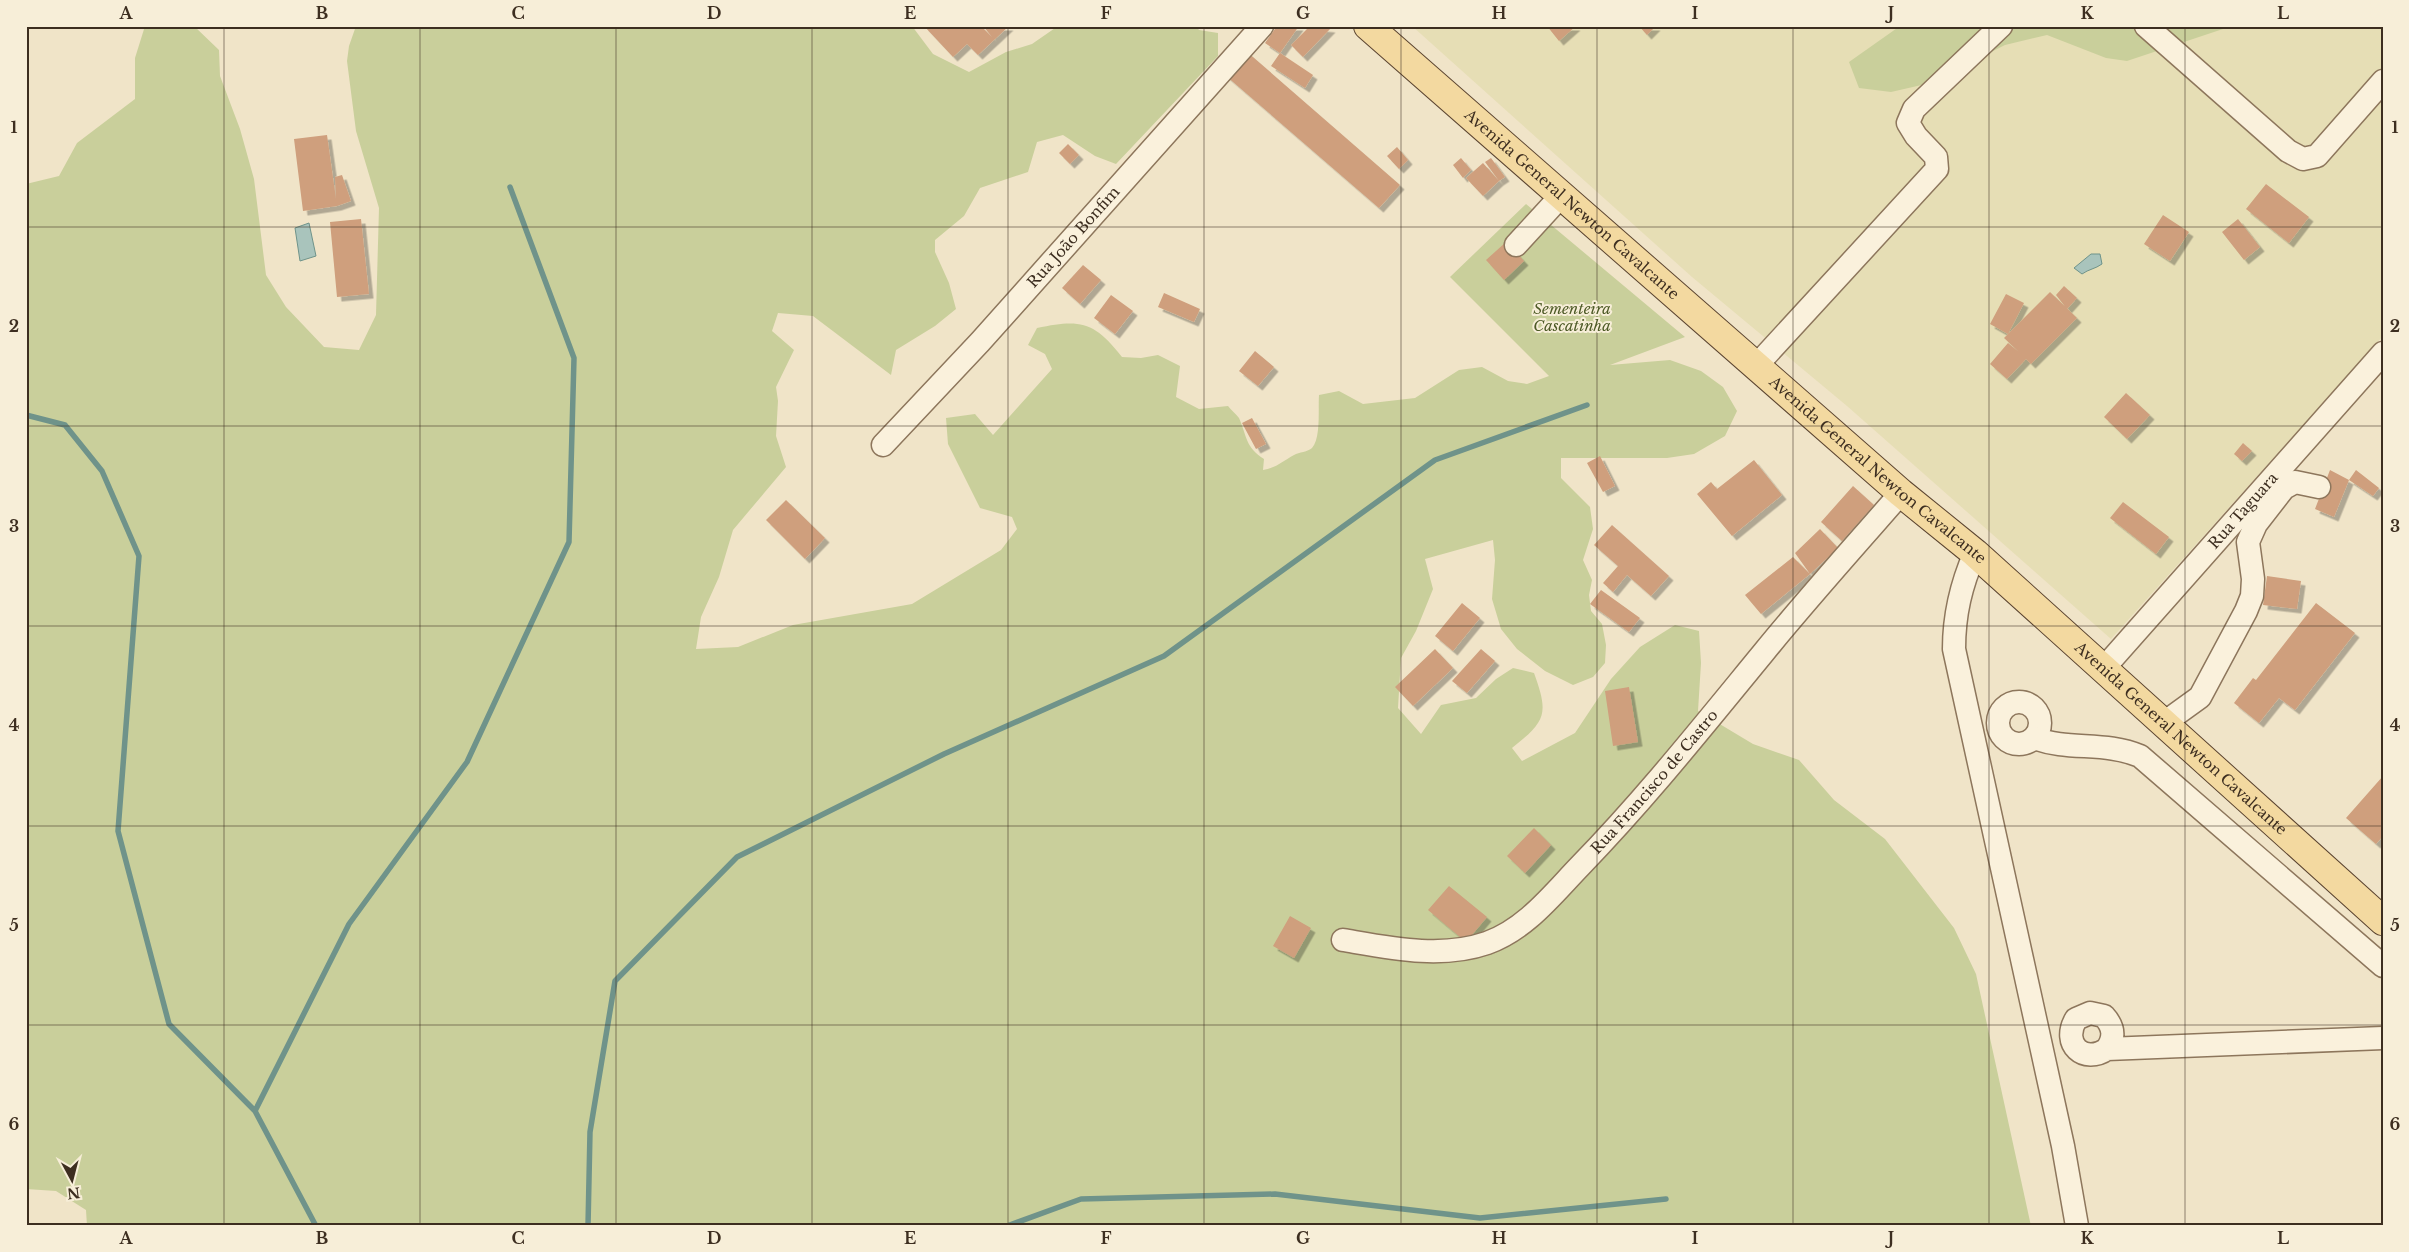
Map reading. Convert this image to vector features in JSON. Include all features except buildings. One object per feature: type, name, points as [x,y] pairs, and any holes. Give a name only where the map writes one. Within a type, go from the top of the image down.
[{"type":"main road","name":"Avenida General Newton Cavalcante","points":[[1368,26],[1901,493],[1975,553],[2383,921]]},
{"type":"street","name":"Rua João Bonfim","points":[[883,445],[980,342],[1262,26]]},
{"type":"street","points":[[1756,366],[1937,169],[1936,157],[1916,136],[1908,123],[1914,109],[2001,26]]},
{"type":"street","points":[[2146,26],[2288,151],[2304,158],[2317,156],[2383,81]]},
{"type":"street","points":[[1516,245],[1561,196]]},
{"type":"street","name":"Rua Taguara","points":[[2104,668],[2383,353]]},
{"type":"street","points":[[2164,723],[2200,697],[2246,611],[2252,596],[2253,579],[2248,542],[2256,524],[2284,488],[2295,482],[2319,486]]},
{"type":"street","name":"Rua Francisco de Castro","points":[[1343,940],[1402,950],[1456,950],[1486,943],[1521,924],[1547,901],[1657,784],[1766,650],[1901,493]]},
{"type":"street","points":[[1975,553],[1961,585],[1956,605],[1954,649],[2063,1146],[2077,1226]]},
{"type":"street","points":[[2034,738],[2051,744],[2067,746],[2105,746],[2126,750],[2140,756],[2383,966]]},
{"type":"street","points":[[2107,1049],[2383,1038]]},
{"type":"shaded area","points":[[1412,26],[2383,26],[2383,336],[2111,639],[1847,406],[1692,277]]},
{"type":"green space","name":"Sementeira Cascatinha","points":[[145,26],[194,26],[219,50],[220,76],[240,129],[254,179],[266,275],[286,307],[324,347],[359,350],[376,315],[379,208],[356,131],[347,61],[349,46],[356,26],[912,26],[933,54],[969,72],[1006,52],[1032,44],[1058,26],[1196,26],[1199,30],[1218,33],[1218,56],[1116,164],[1095,156],[1063,135],[1037,142],[1028,172],[980,188],[964,216],[935,240],[935,252],[949,283],[956,309],[935,326],[896,350],[891,375],[813,316],[778,313],[772,331],[794,350],[776,387],[778,401],[776,436],[786,467],[733,530],[719,577],[701,617],[696,649],[738,647],[793,625],[912,604],[1001,550],[1017,529],[1012,517],[980,508],[948,444],[946,418],[975,414],[993,435],[1052,369],[1045,354],[1028,345],[1037,328],[1064,324],[1085,326],[1103,336],[1122,357],[1141,358],[1158,355],[1180,366],[1176,397],[1199,409],[1228,406],[1239,418],[1250,446],[1264,459],[1263,470],[1276,466],[1294,455],[1312,448],[1318,431],[1319,395],[1339,391],[1363,404],[1415,398],[1459,370],[1482,367],[1508,381],[1527,384],[1549,376],[1450,277],[1526,204],[1685,337],[1610,365],[1670,360],[1701,371],[1723,387],[1737,411],[1725,436],[1694,454],[1667,458],[1561,458],[1561,478],[1590,507],[1593,529],[1583,560],[1592,580],[1589,595],[1591,611],[1602,624],[1606,645],[1605,663],[1593,677],[1573,685],[1545,671],[1517,649],[1501,629],[1492,599],[1495,560],[1493,540],[1425,559],[1433,589],[1416,631],[1401,658],[1398,708],[1421,734],[1441,705],[1476,698],[1496,679],[1513,668],[1534,673],[1542,698],[1543,708],[1538,723],[1532,731],[1512,748],[1522,761],[1575,733],[1611,679],[1640,647],[1675,625],[1699,631],[1701,663],[1698,711],[1753,744],[1799,760],[1834,800],[1885,839],[1954,928],[1976,974],[2031,1226],[87,1226],[86,1210],[56,1191],[26,1189],[26,184],[59,176],[77,143],[135,99],[135,58]]},
{"type":"green space","points":[[1900,26],[2232,26],[2127,61],[2106,58],[2047,35],[2005,45],[1939,81],[1891,92],[1859,88],[1849,62]]},
{"type":"water","points":[[309,223],[316,256],[300,261],[295,228]]},
{"type":"water","points":[[2091,254],[2100,254],[2102,264],[2082,274],[2074,268]]},
{"type":"waterway","points":[[255,1111],[349,924],[467,762],[569,542],[574,358],[510,187]]},
{"type":"waterway","points":[[588,1226],[590,1132],[615,981],[737,857],[944,754],[1164,656],[1435,460],[1587,405]]},
{"type":"waterway","points":[[26,415],[65,425],[102,471],[139,556],[118,831],[169,1024],[255,1111],[316,1226]]},
{"type":"waterway","points":[[1007,1226],[1081,1199],[1275,1194],[1480,1218],[1666,1199]]}]
